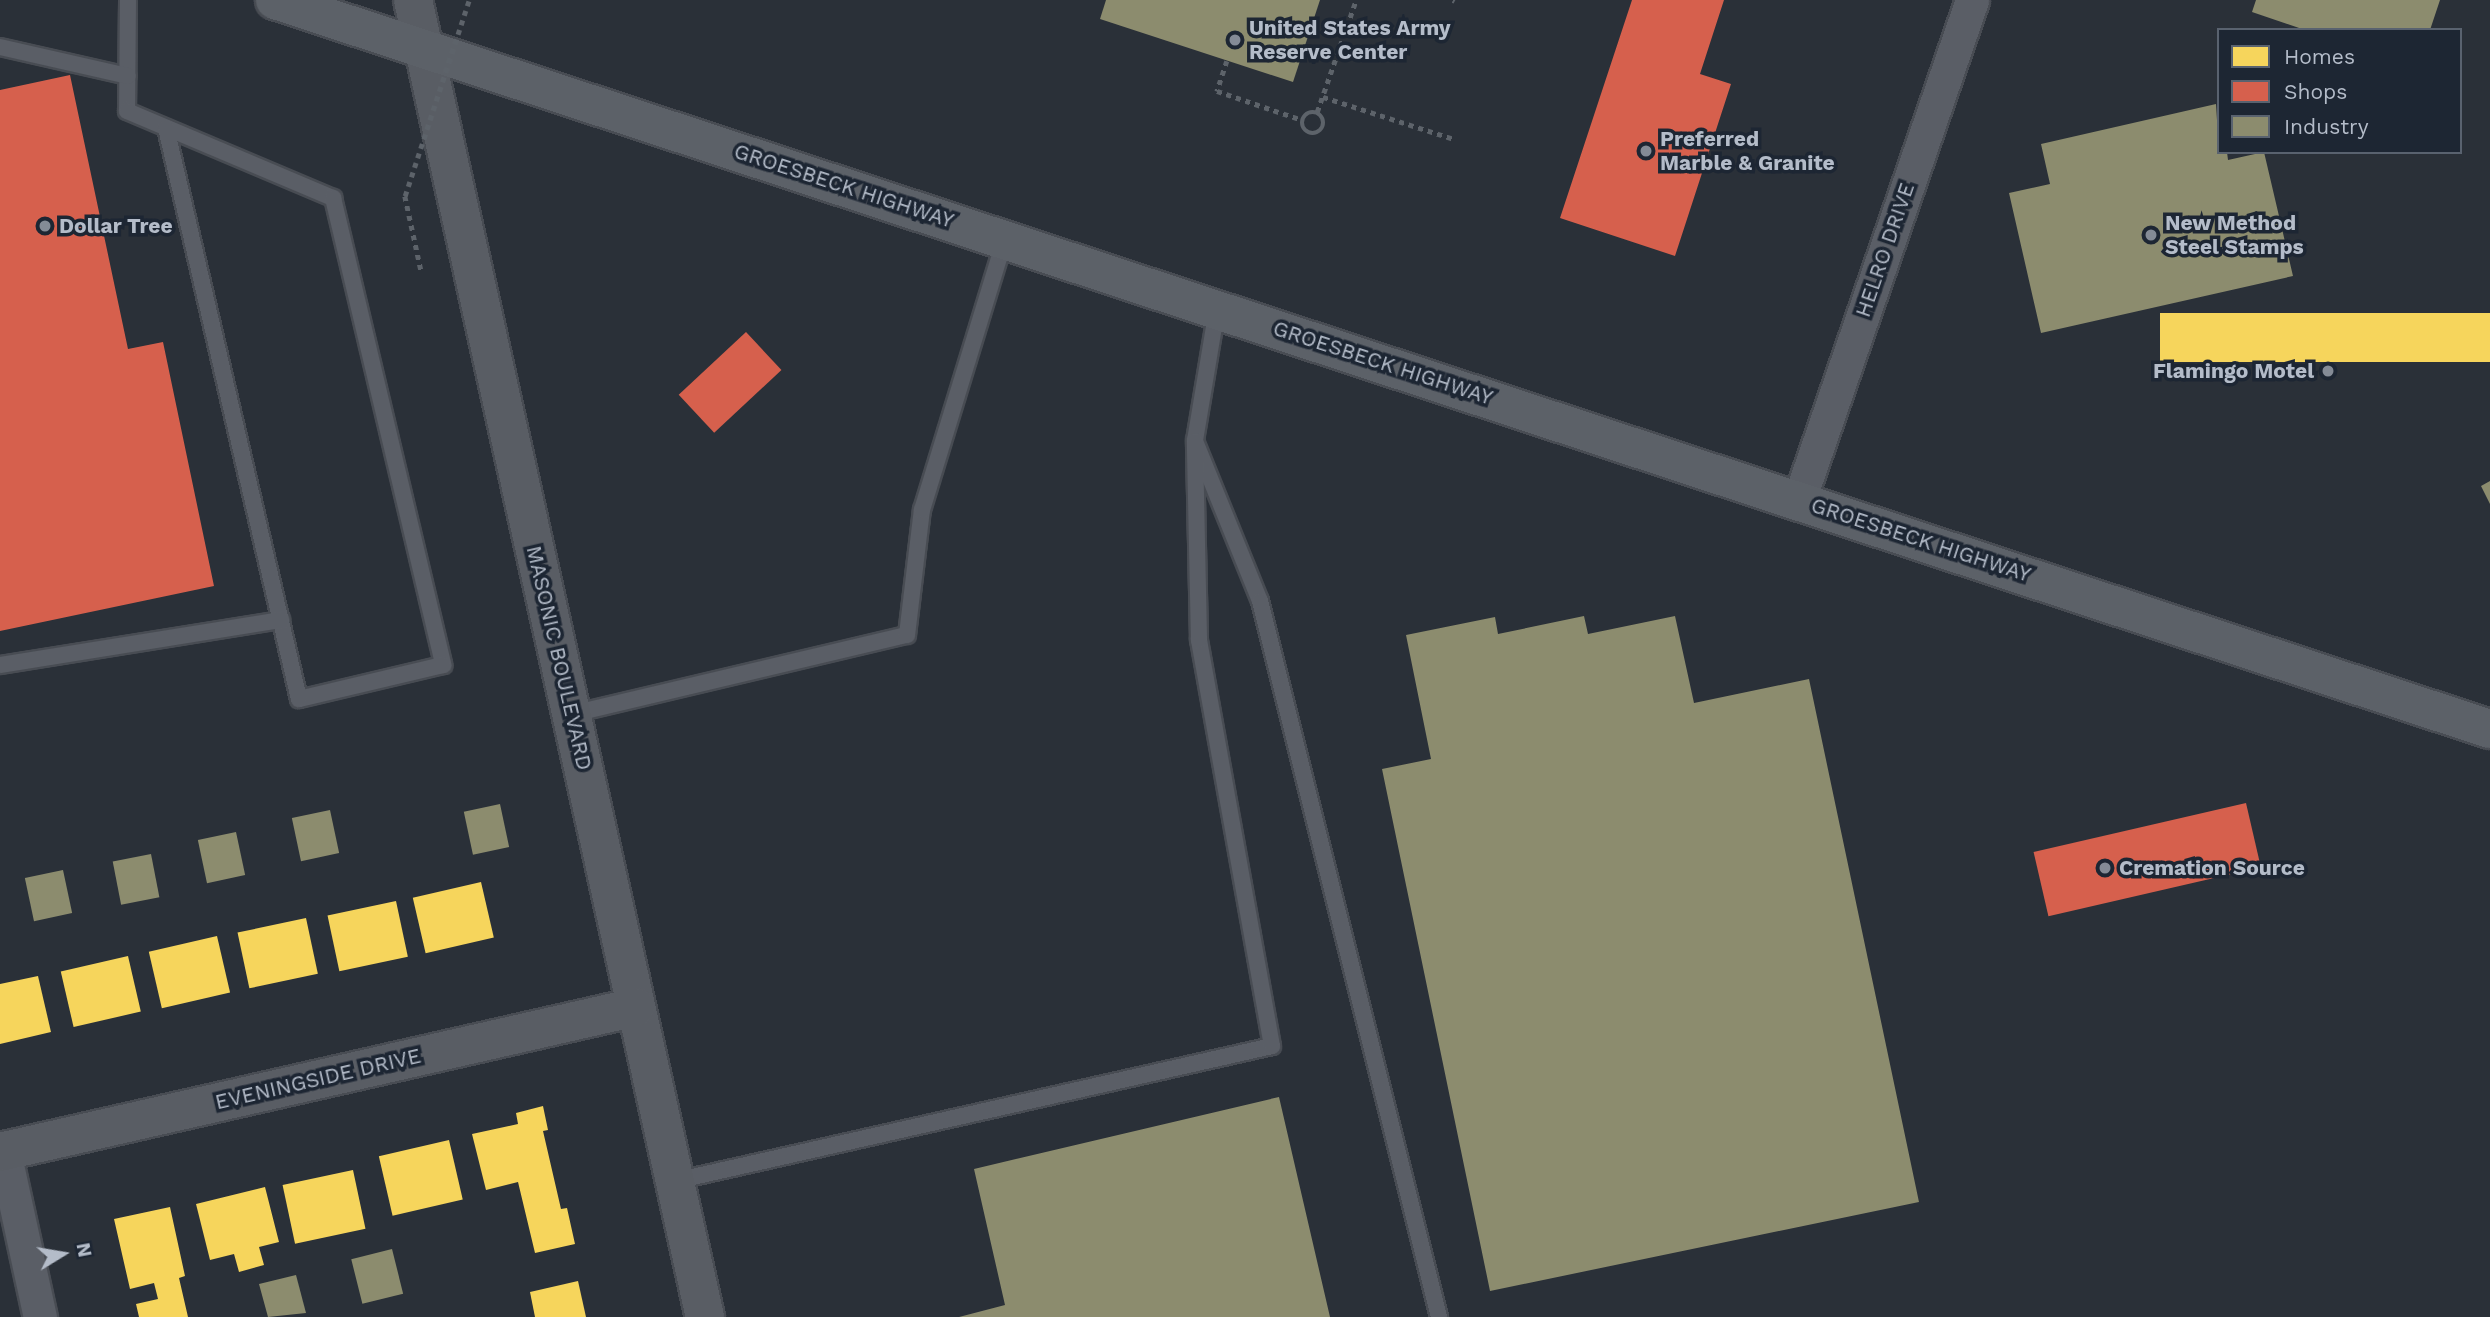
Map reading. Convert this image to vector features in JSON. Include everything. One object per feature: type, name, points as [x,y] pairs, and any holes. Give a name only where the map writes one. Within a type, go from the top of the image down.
[{"type":"main road","name":"GROESBECK HIGHWAY","points":[[275,0],[2490,729]]},
{"type":"street","name":"MASONIC BOULEVARD","points":[[413,0],[705,1317]]},
{"type":"street","name":"HELRO DRIVE","points":[[1799,500],[1972,0]]},
{"type":"street","name":"EVENINGSIDE DRIVE","points":[[2,1152],[636,1007]]},
{"type":"street","points":[[2,1152],[40,1317]]},
{"type":"lane","points":[[128,0],[127,111],[333,198],[443,665],[299,699],[166,128]]},
{"type":"lane","points":[[0,47],[128,76]]},
{"type":"lane","points":[[572,714],[907,635],[922,510],[1005,239]]},
{"type":"lane","points":[[675,1181],[1272,1046],[1199,640],[1195,441],[1217,309]]},
{"type":"lane","points":[[1195,441],[1260,601],[1439,1317]]},
{"type":"lane","points":[[0,666],[281,620]]},
{"type":"path","points":[[421,270],[405,196],[469,0]]},
{"type":"path","points":[[1317,112],[1356,0]]},
{"type":"path","points":[[1227,61],[1217,91],[1302,120],[1308,133],[1319,132],[1325,123],[1317,112],[1309,111],[1302,120]]},
{"type":"path","points":[[1323,97],[1454,139]]},
{"type":"building: Homes","points":[[2160,313],[2490,313],[2490,362],[2160,362]]},
{"type":"building: Homes","points":[[481,882],[494,938],[426,953],[413,898]]},
{"type":"building: Homes","points":[[396,901],[408,957],[339,971],[328,916]]},
{"type":"building: Homes","points":[[306,918],[318,974],[249,988],[238,933]]},
{"type":"building: Homes","points":[[217,936],[230,993],[162,1008],[149,952]]},
{"type":"building: Homes","points":[[128,956],[141,1012],[74,1027],[61,972]]},
{"type":"building: Homes","points":[[38,976],[51,1032],[0,1044],[0,984]]},
{"type":"building: Homes","points":[[543,1106],[548,1130],[543,1131],[561,1209],[567,1208],[575,1244],[535,1253],[518,1182],[486,1190],[472,1134],[518,1124],[516,1113]]},
{"type":"building: Homes","points":[[449,1140],[463,1199],[393,1216],[379,1156]]},
{"type":"building: Homes","points":[[353,1170],[365,1229],[295,1244],[283,1185]]},
{"type":"building: Homes","points":[[265,1187],[279,1242],[259,1247],[264,1265],[239,1272],[234,1254],[210,1260],[196,1204]]},
{"type":"building: Homes","points":[[170,1207],[185,1276],[179,1278],[188,1317],[139,1317],[136,1304],[158,1299],[154,1283],[130,1289],[114,1219]]},
{"type":"building: Homes","points":[[578,1281],[586,1317],[535,1317],[530,1292]]},
{"type":"building: Shops","name":"Preferred Marble & Granite","points":[[1632,0],[1724,0],[1700,74],[1731,84],[1675,256],[1560,218]]},
{"type":"building: Shops","points":[[70,75],[128,349],[163,342],[214,586],[0,631],[0,90]]},
{"type":"building: Shops","points":[[746,332],[781,370],[714,433],[679,395]]},
{"type":"building: Shops","points":[[2246,803],[2261,867],[2048,916],[2034,852]]},
{"type":"building: Industry","name":"United States Army Reserve Center","points":[[1106,0],[1320,0],[1293,82],[1100,19]]},
{"type":"building: Industry","points":[[2256,0],[2440,0],[2431,28],[2299,28],[2252,12]]},
{"type":"building: Industry","name":"New Method Steel Stamps","points":[[2216,104],[2217,154],[2227,154],[2228,160],[2264,154],[2293,276],[2041,333],[2009,193],[2050,184],[2041,144]]},
{"type":"building: Industry","points":[[2490,481],[2490,504],[2481,486]]},
{"type":"building: Industry","points":[[1584,616],[1588,634],[1675,616],[1694,703],[1809,679],[1919,1202],[1490,1291],[1382,769],[1431,759],[1406,635],[1495,617],[1498,634]]},
{"type":"building: Industry","points":[[500,804],[509,847],[473,855],[464,812]]},
{"type":"building: Industry","points":[[330,810],[339,853],[301,861],[292,818]]},
{"type":"building: Industry","points":[[236,832],[245,875],[207,883],[198,840]]},
{"type":"building: Industry","points":[[151,854],[159,897],[121,905],[113,861]]},
{"type":"building: Industry","points":[[63,870],[72,913],[34,921],[25,878]]},
{"type":"building: Industry","points":[[1279,1097],[1330,1317],[959,1317],[1005,1305],[974,1169]]},
{"type":"building: Industry","points":[[392,1249],[403,1294],[362,1304],[351,1259]]},
{"type":"building: Industry","points":[[296,1275],[306,1313],[268,1317],[259,1284]]},
{"type":"place","name":"United States Army Reserve Center","points":[[1235,40]]},
{"type":"place","name":"Preferred Marble & Granite","points":[[1646,151]]},
{"type":"place","name":"Dollar Tree","points":[[45,226]]},
{"type":"place","name":"New Method Steel Stamps","points":[[2151,235]]},
{"type":"place","name":"Flamingo Motel","points":[[2328,371]]},
{"type":"place","name":"Cremation Source","points":[[2105,868]]}]
